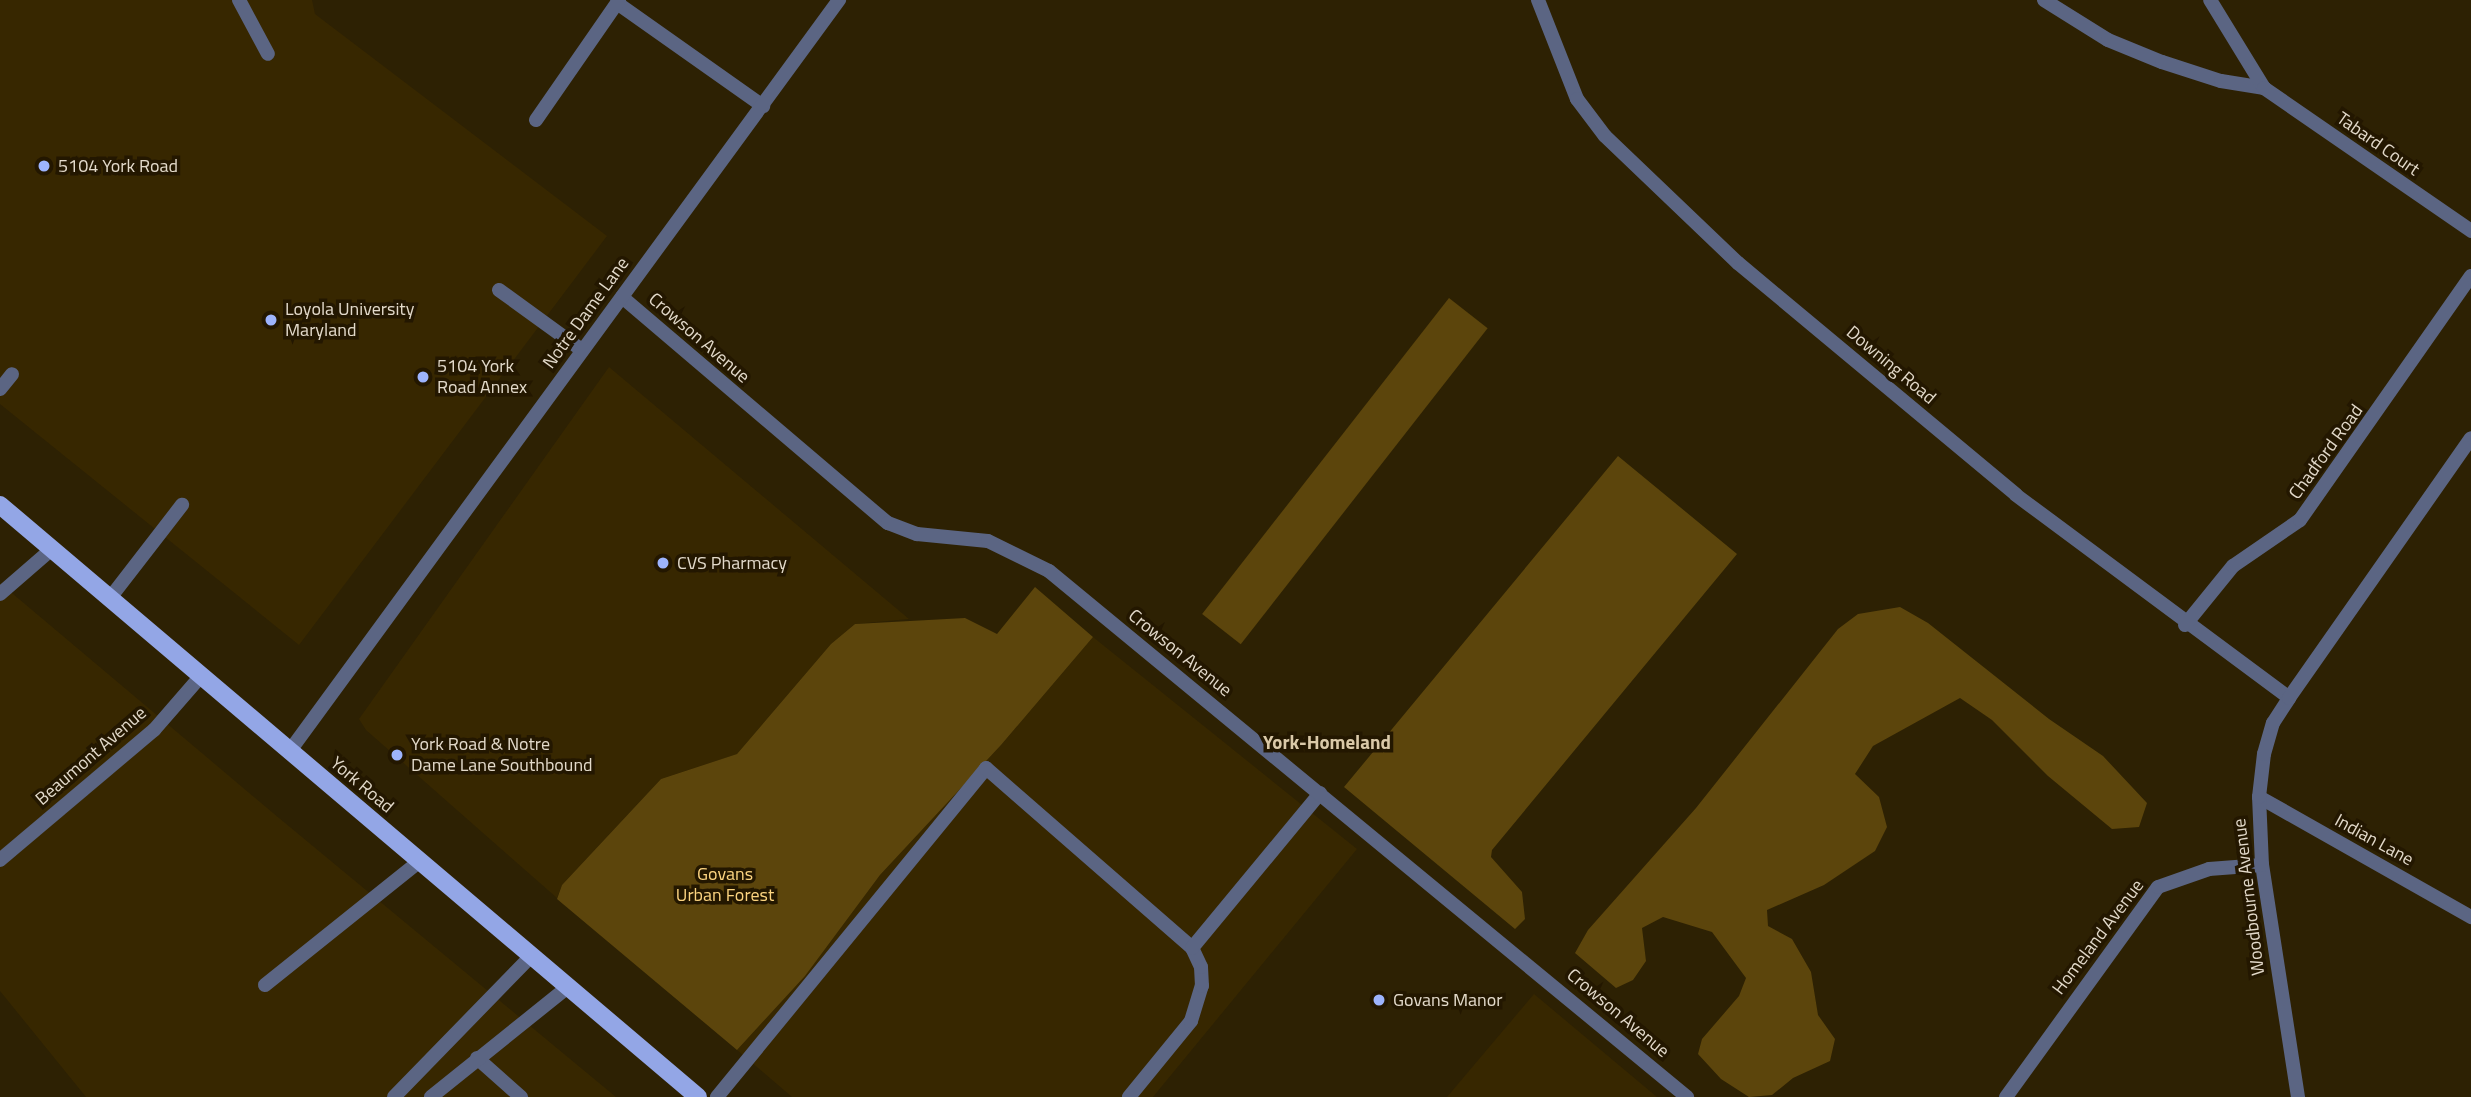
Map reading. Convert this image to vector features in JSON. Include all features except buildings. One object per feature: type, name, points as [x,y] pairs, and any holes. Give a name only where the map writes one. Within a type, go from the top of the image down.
[{"type":"main road","name":"York Road","points":[[0,505],[698,1097]]},
{"type":"street","points":[[239,0],[268,54]]},
{"type":"street","name":"Notre Dame Lane","points":[[289,752],[839,0]]},
{"type":"street","name":"Downing Road","points":[[1538,0],[1577,99],[1605,136],[1738,263],[2016,495],[2185,625],[2289,698]]},
{"type":"street","name":"Tabard Court","points":[[2044,0],[2108,40],[2162,62],[2221,81],[2264,88]]},
{"type":"street","name":"Tabard Court","points":[[2210,0],[2264,88],[2471,231]]},
{"type":"street","points":[[536,120],[618,2],[763,106]]},
{"type":"street","name":"Chadford Road","points":[[2185,625],[2233,566],[2300,520],[2471,276]]},
{"type":"street","points":[[499,290],[582,350]]},
{"type":"street","name":"Crowson Avenue","points":[[622,297],[888,523],[917,534],[988,541],[1029,558],[1320,793],[1687,1097]]},
{"type":"street","points":[[0,389],[12,374]]},
{"type":"street","points":[[2289,698],[2471,438]]},
{"type":"street","points":[[110,598],[182,505]]},
{"type":"street","points":[[0,594],[52,549]]},
{"type":"street","name":"Beaumont Avenue","points":[[0,860],[153,730],[201,676]]},
{"type":"street","name":"Woodbourne Avenue","points":[[2289,698],[2273,723],[2259,797],[2262,865],[2298,1097]]},
{"type":"street","points":[[717,1097],[986,768],[1192,948],[1201,967],[1202,986],[1191,1021],[1129,1097]]},
{"type":"street","points":[[1192,948],[1320,793]]},
{"type":"street","name":"Indian Lane","points":[[2259,797],[2471,916]]},
{"type":"street","points":[[265,985],[420,862]]},
{"type":"street","name":"Homeland Avenue","points":[[2006,1097],[2158,887],[2209,869],[2262,865]]},
{"type":"street","points":[[394,1097],[531,956]]},
{"type":"street","points":[[431,1097],[568,987]]},
{"type":"street","points":[[477,1058],[521,1097]]},
{"type":"shaded area","name":"Loyola University Maryland","points":[[0,0],[312,0],[315,14],[607,236],[299,645],[0,404]]},
{"type":"shaded area","points":[[609,367],[909,619],[855,624],[831,644],[737,754],[661,779],[562,885],[557,898],[366,730],[359,719]]},
{"type":"shaded area","points":[[0,583],[616,1097],[86,1097],[0,991]]},
{"type":"shaded area","points":[[1093,637],[1357,849],[1153,1097],[792,1097],[737,1050],[805,976],[880,875],[1001,745]]},
{"type":"shaded area","points":[[1534,994],[1657,1097],[1447,1097]]},
{"type":"green space","points":[[1449,298],[1488,328],[1241,644],[1202,614]]},
{"type":"green space","points":[[1618,456],[1737,554],[1492,850],[1491,857],[1522,892],[1525,919],[1515,929],[1344,787]]},
{"type":"green space","name":"Govans Urban Forest","points":[[1035,587],[1093,637],[1001,745],[880,875],[805,976],[737,1050],[557,899],[562,885],[661,779],[737,754],[831,644],[855,624],[965,618],[997,634]]},
{"type":"green space","points":[[1900,607],[1928,623],[2049,719],[2103,756],[2147,803],[2139,827],[2112,829],[2048,776],[1992,720],[1960,698],[1873,746],[1855,774],[1879,797],[1887,827],[1875,851],[1824,885],[1767,910],[1768,926],[1792,939],[1811,972],[1818,1015],[1835,1039],[1830,1061],[1793,1078],[1772,1095],[1749,1097],[1721,1079],[1698,1054],[1702,1039],[1739,996],[1746,978],[1712,932],[1663,917],[1642,928],[1646,961],[1633,980],[1616,988],[1575,953],[1588,930],[1696,808],[1838,629],[1858,614]]},
{"type":"place","name":"5104 York Road","points":[[44,166]]},
{"type":"place","name":"Loyola University Maryland","points":[[271,320]]},
{"type":"place","name":"5104 York Road Annex","points":[[423,377]]},
{"type":"place","name":"CVS Pharmacy","points":[[663,563]]},
{"type":"place","name":"York Road & Notre Dame Lane Southbound","points":[[397,755]]},
{"type":"place","name":"Govans Manor","points":[[1379,1000]]},
{"type":"district","name":"York-Homeland","points":[[1327,742]]}]
